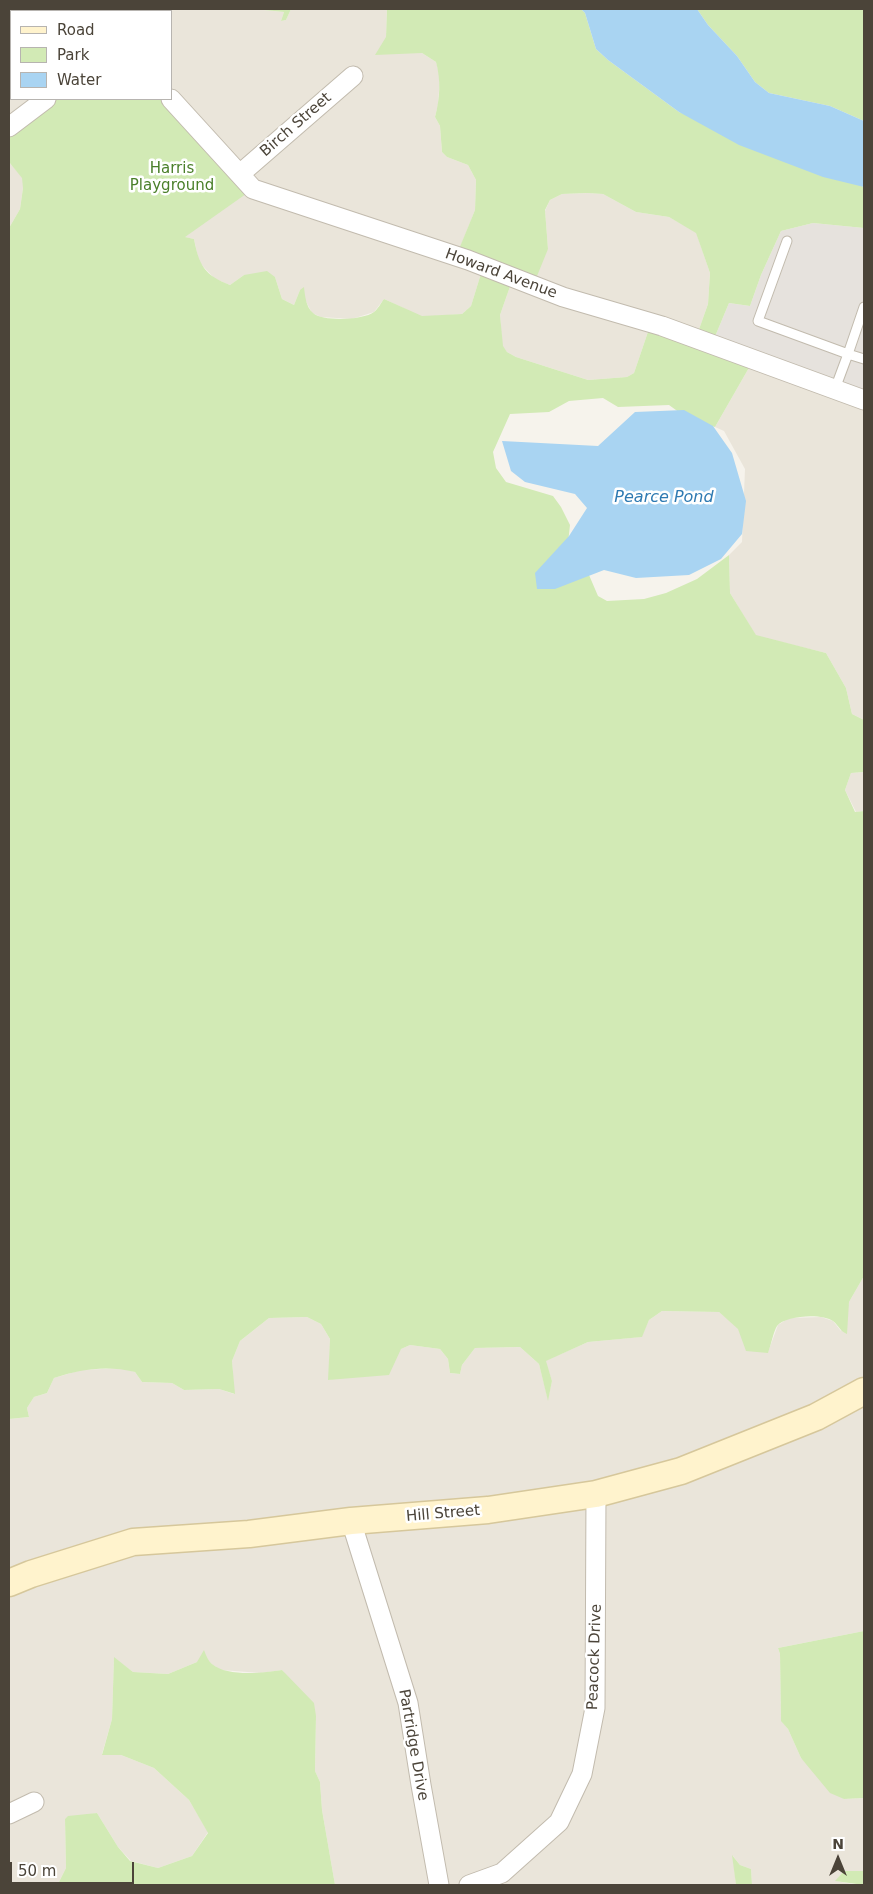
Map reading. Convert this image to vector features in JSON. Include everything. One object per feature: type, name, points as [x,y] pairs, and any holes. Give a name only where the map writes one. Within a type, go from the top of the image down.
[{"type":"street","name":"Birch Street","points":[[240,174],[353,76]]},
{"type":"street","points":[[9,126],[45,100]]},
{"type":"street","name":"Howard Avenue","points":[[171,100],[252,189],[468,260],[563,297],[662,326],[864,400]]},
{"type":"street","name":"Hill Street","points":[[9,1583],[31,1574],[133,1542],[249,1534],[352,1522],[488,1510],[596,1494],[681,1471],[816,1417],[864,1391]]},
{"type":"street","name":"Peacock Drive","points":[[469,1885],[502,1873],[559,1822],[582,1774],[595,1708],[596,1494]]},
{"type":"street","name":"Partridge Drive","points":[[352,1522],[408,1703],[439,1885]]},
{"type":"street","points":[[9,1814],[34,1802]]},
{"type":"lane","points":[[787,241],[758,322],[864,359]]},
{"type":"lane","points":[[835,389],[864,307]]},
{"type":"shaded area","points":[[9,9],[254,9],[284,12],[281,21],[286,20],[291,9],[387,9],[386,37],[422,53],[436,62],[440,76],[438,105],[435,117],[440,126],[442,152],[447,157],[468,165],[476,180],[475,210],[458,253],[483,267],[471,306],[462,314],[422,317],[384,299],[374,312],[352,319],[321,317],[312,313],[300,290],[294,305],[282,299],[275,277],[244,275],[230,285],[215,279],[199,262],[194,239],[168,234],[170,100],[172,100],[172,10],[10,10],[10,100],[46,100],[9,128]]},
{"type":"shaded area","points":[[9,162],[23,178],[23,188],[20,209],[9,228]]},
{"type":"shaded area","points":[[562,194],[603,194],[636,212],[669,217],[696,232],[710,273],[708,304],[697,335],[651,323],[634,373],[627,377],[588,380],[516,357],[507,352],[502,346],[500,315],[513,278],[548,249],[545,211],[550,200]]},
{"type":"shaded area","points":[[813,223],[864,228],[864,397],[714,339],[729,303],[750,306],[761,275],[781,231]]},
{"type":"shaded area","points":[[754,359],[864,397],[864,720],[852,714],[846,688],[826,653],[756,636],[730,593],[729,555],[742,542],[745,469],[724,431],[715,427]]},
{"type":"shaded area","points":[[864,772],[864,811],[856,812],[845,790],[851,773]]},
{"type":"shaded area","points":[[864,1276],[864,1631],[778,1648],[780,1654],[781,1720],[788,1729],[801,1758],[844,1799],[864,1798],[864,1871],[844,1871],[836,1881],[858,1885],[752,1885],[751,1869],[740,1865],[733,1856],[736,1885],[335,1885],[322,1810],[320,1782],[315,1771],[316,1716],[282,1670],[261,1673],[221,1670],[210,1663],[197,1662],[168,1674],[133,1672],[114,1658],[112,1719],[102,1754],[121,1755],[154,1768],[189,1800],[208,1832],[192,1856],[158,1868],[131,1861],[118,1847],[97,1813],[65,1819],[66,1868],[58,1884],[60,1885],[9,1885],[9,1419],[29,1417],[27,1408],[34,1397],[47,1393],[54,1378],[81,1370],[122,1368],[135,1372],[142,1382],[172,1383],[184,1390],[219,1389],[234,1394],[232,1361],[240,1341],[269,1318],[307,1317],[321,1324],[330,1339],[329,1380],[410,1345],[440,1349],[448,1359],[450,1373],[460,1374],[462,1365],[475,1348],[520,1347],[539,1364],[548,1399],[552,1381],[545,1361],[588,1342],[641,1337],[649,1320],[662,1311],[719,1312],[768,1352],[778,1325],[789,1318],[821,1317],[833,1321],[841,1331],[849,1302]]},
{"type":"green space","points":[[254,9],[291,9],[286,20],[281,21],[284,12]]},
{"type":"green space","name":"Harris Playground","points":[[387,9],[581,9],[585,13],[596,49],[608,60],[679,112],[864,187],[864,228],[813,223],[781,231],[761,275],[750,306],[729,303],[714,339],[754,359],[715,427],[687,418],[669,405],[618,407],[603,398],[569,401],[549,412],[510,414],[493,452],[496,468],[506,482],[553,496],[570,525],[566,561],[589,575],[598,596],[607,601],[644,599],[666,593],[697,579],[729,555],[730,593],[756,635],[826,653],[846,688],[852,714],[864,720],[864,772],[851,773],[845,790],[855,812],[864,811],[864,1276],[849,1302],[847,1334],[828,1318],[813,1316],[796,1317],[781,1322],[777,1326],[768,1353],[746,1351],[738,1329],[719,1312],[662,1311],[649,1320],[642,1337],[588,1342],[546,1361],[552,1381],[548,1401],[539,1364],[520,1347],[475,1348],[462,1365],[460,1374],[450,1373],[448,1359],[440,1349],[410,1345],[401,1349],[389,1375],[328,1380],[330,1339],[321,1324],[307,1317],[269,1318],[240,1341],[232,1361],[235,1394],[219,1389],[184,1390],[172,1383],[142,1382],[135,1372],[104,1368],[94,1369],[54,1378],[47,1393],[34,1397],[27,1408],[29,1417],[9,1419],[9,228],[20,209],[23,188],[22,178],[9,162],[9,128],[45,100],[172,100],[253,189],[185,237],[194,239],[198,256],[204,268],[214,277],[230,285],[244,275],[267,271],[275,277],[282,299],[294,305],[300,290],[304,287],[306,301],[311,311],[325,318],[343,319],[369,315],[375,311],[384,299],[422,316],[462,314],[471,306],[483,267],[457,254],[475,210],[476,180],[468,165],[447,157],[442,152],[440,126],[435,117],[439,90],[436,62],[422,53],[375,55],[386,37]],"holes":[[[562,194],[603,194],[636,212],[669,217],[696,233],[710,273],[708,304],[697,335],[651,323],[634,373],[627,377],[588,380],[516,357],[507,352],[503,346],[500,315],[513,278],[535,281],[548,249],[545,210],[550,200]]]},
{"type":"green space","points":[[697,9],[864,9],[864,121],[830,106],[769,93],[755,82],[737,56],[708,25]]},
{"type":"green space","points":[[864,1631],[864,1798],[844,1799],[830,1793],[801,1758],[788,1729],[781,1721],[780,1654],[778,1648]]},
{"type":"green space","points":[[204,1650],[211,1663],[227,1671],[245,1673],[282,1670],[314,1703],[316,1716],[315,1771],[320,1782],[322,1810],[335,1885],[58,1884],[66,1868],[65,1819],[68,1816],[97,1813],[118,1847],[130,1861],[158,1868],[192,1856],[208,1833],[189,1800],[154,1768],[121,1755],[102,1755],[112,1719],[114,1657],[133,1672],[168,1674],[197,1662]]},
{"type":"green space","points":[[732,1855],[740,1865],[751,1869],[752,1885],[736,1885]]},
{"type":"green space","points":[[844,1871],[864,1871],[864,1885],[835,1881]]},
{"type":"water","points":[[581,9],[697,9],[708,25],[737,56],[755,82],[769,93],[830,106],[864,121],[864,187],[823,177],[739,145],[679,112],[608,60],[596,49],[585,13]]},
{"type":"water","name":"Pearce Pond","points":[[684,410],[713,426],[732,453],[746,501],[742,534],[721,559],[689,575],[636,578],[604,570],[555,589],[537,589],[535,573],[569,536],[587,508],[575,494],[525,482],[511,471],[502,441],[598,446],[635,412]]}]
